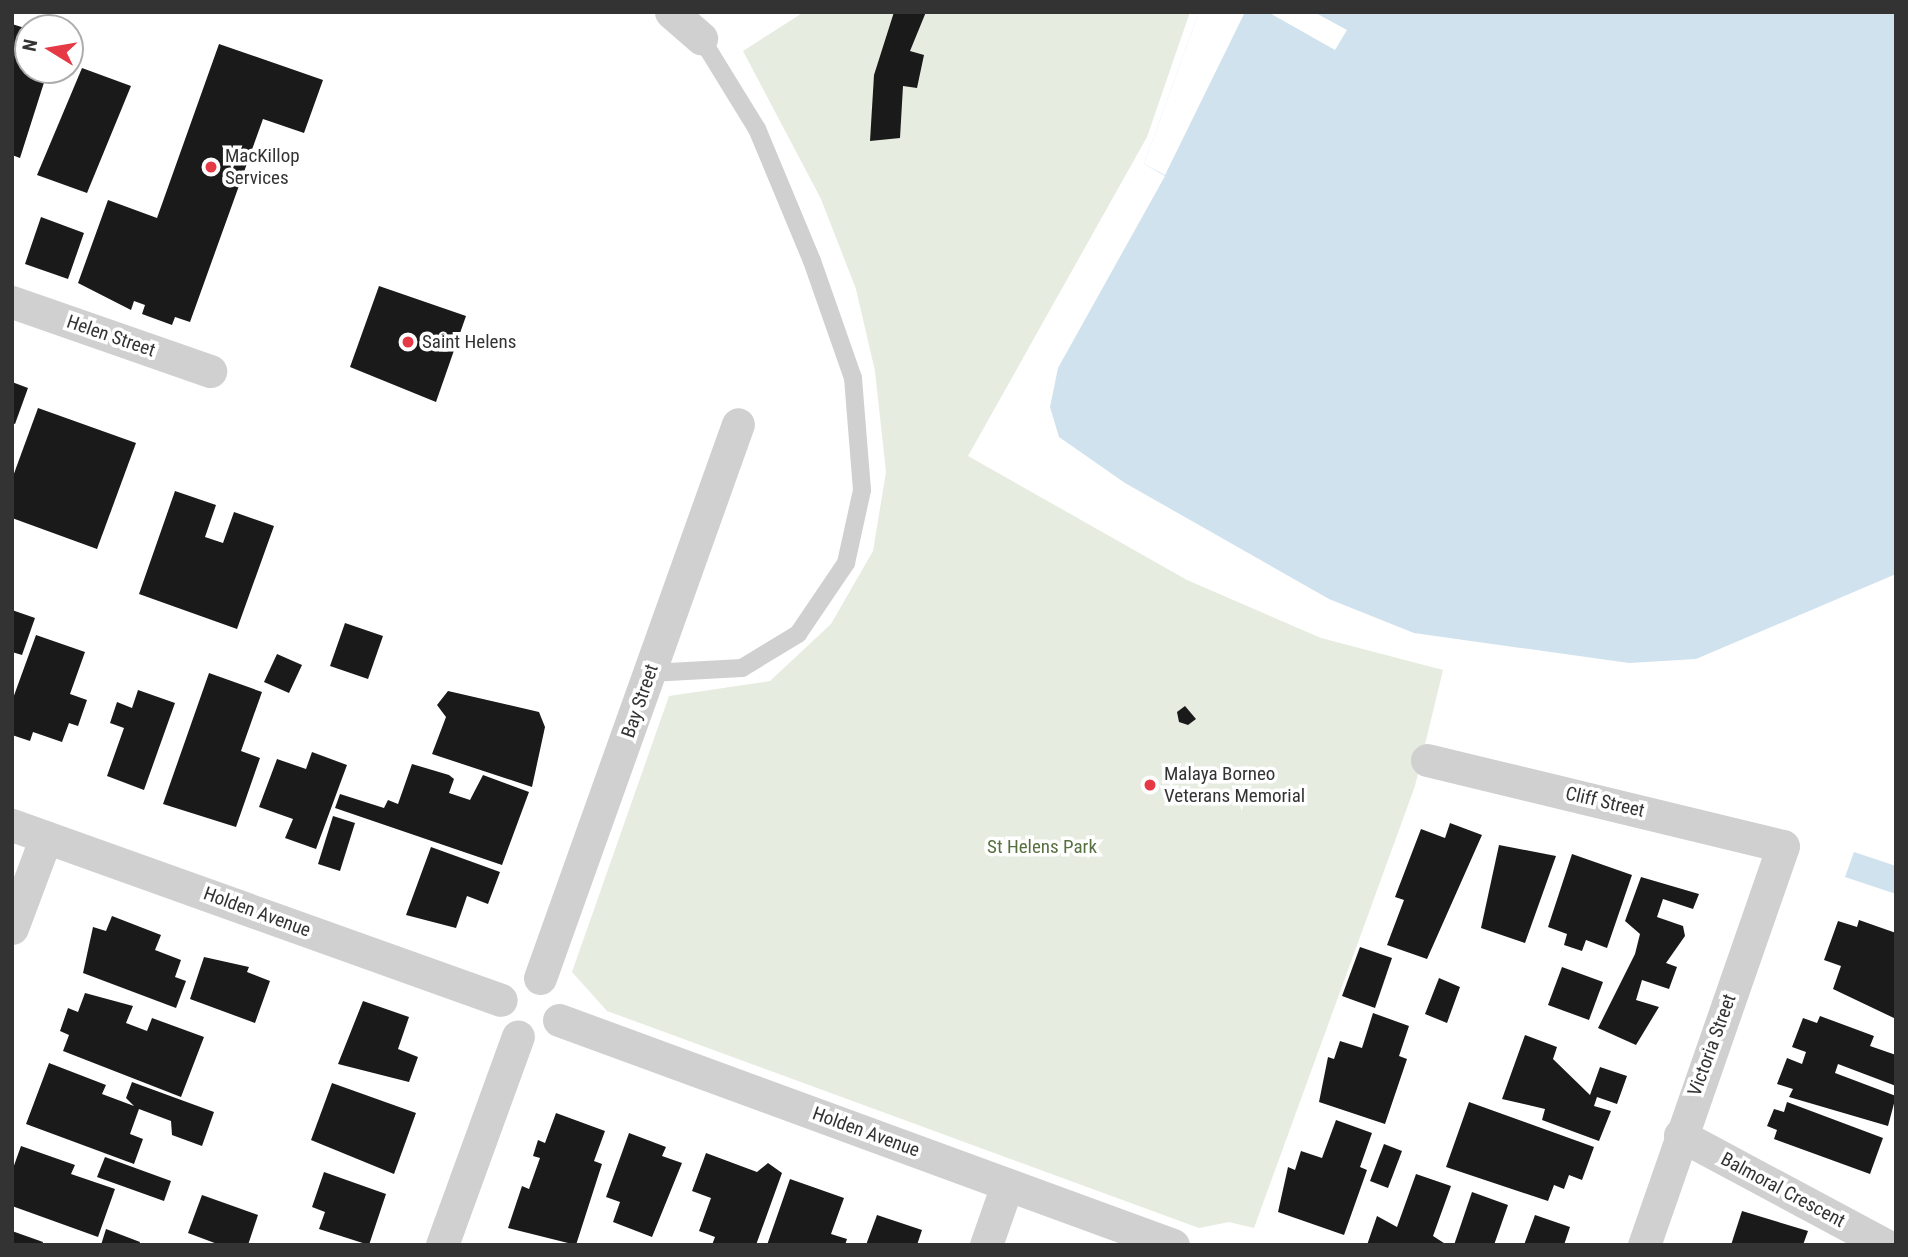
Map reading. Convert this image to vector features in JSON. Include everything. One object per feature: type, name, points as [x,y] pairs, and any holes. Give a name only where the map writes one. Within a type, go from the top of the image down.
[{"type":"street","points":[[671,12],[701,38]]},
{"type":"street","name":"Helen Street","points":[[12,302],[210,371]]},
{"type":"street","name":"Bay Street","points":[[540,978],[738,424]]},
{"type":"street","name":"Cliff Street","points":[[1427,760],[1783,846]]},
{"type":"street","name":"Holden Avenue","points":[[12,824],[501,1000]]},
{"type":"street","points":[[12,928],[47,837]]},
{"type":"street","name":"Victoria Street","points":[[1644,1245],[1680,1135],[1783,846]]},
{"type":"street","points":[[540,978],[561,1000],[559,1020],[542,1037],[518,1036],[503,1021],[501,1000],[512,984],[540,978]]},
{"type":"street","name":"Holden Avenue","points":[[559,1020],[1172,1245]]},
{"type":"street","points":[[442,1245],[518,1036]]},
{"type":"street","name":"Balmoral Crescent","points":[[1680,1135],[1885,1245]]},
{"type":"street","points":[[986,1245],[1007,1185]]},
{"type":"lane","points":[[650,673],[742,668],[798,634],[846,562],[862,491],[853,378],[812,261],[757,129],[701,38]]},
{"type":"green space","name":"St Helens Park","points":[[804,12],[1190,12],[1147,137],[968,456],[1187,580],[1321,638],[1443,670],[1415,786],[1254,1228],[1229,1222],[1199,1228],[607,1011],[572,972],[669,696],[770,681],[831,624],[873,551],[886,472],[875,371],[856,289],[821,199],[743,51]]},
{"type":"water","points":[[1199,12],[1896,12],[1896,574],[1696,659],[1629,663],[1414,633],[1329,599],[1125,483],[1059,437],[1050,407],[1058,368],[1165,176],[1144,164]]},
{"type":"water","points":[[1854,852],[1896,866],[1896,894],[1845,877]]},
{"type":"pier","points":[[1199,12],[1245,12],[1165,175],[1144,164]]},
{"type":"pier","points":[[1268,12],[1314,12],[1347,30],[1335,50]]},
{"type":"building","points":[[894,12],[926,12],[910,51],[924,55],[917,88],[903,86],[900,138],[870,141],[874,75]]},
{"type":"building","points":[[12,24],[14,84],[44,84],[20,158],[12,155]]},
{"type":"building","name":"MacKillop Services","points":[[219,44],[323,80],[304,133],[263,119],[190,322],[175,317],[172,325],[142,314],[145,305],[134,301],[131,310],[78,283],[108,200],[157,218]]},
{"type":"building","points":[[84,69],[131,86],[87,193],[37,175],[75,84],[84,84]]},
{"type":"building","points":[[41,217],[84,233],[68,279],[25,264]]},
{"type":"building","name":"Saint Helens","points":[[379,286],[466,316],[436,402],[350,367]]},
{"type":"building","points":[[12,382],[28,388],[15,424],[12,423]]},
{"type":"building","points":[[38,408],[136,443],[97,549],[12,518],[12,479]]},
{"type":"building","points":[[175,491],[216,505],[205,537],[223,543],[234,512],[274,526],[237,629],[139,594]]},
{"type":"building","points":[[12,610],[35,618],[22,655],[12,652]]},
{"type":"building","points":[[345,623],[383,636],[368,679],[330,666]]},
{"type":"building","points":[[36,635],[85,652],[70,694],[87,700],[78,726],[69,723],[62,742],[33,732],[30,741],[12,735],[12,701]]},
{"type":"building","points":[[277,654],[302,665],[289,693],[264,682]]},
{"type":"building","points":[[209,673],[262,692],[241,751],[260,758],[236,827],[163,804]]},
{"type":"building","points":[[138,690],[175,703],[144,790],[107,776],[124,728],[110,723],[117,702],[132,708]]},
{"type":"building","points":[[448,691],[539,712],[545,727],[532,787],[432,754],[446,717],[437,705]]},
{"type":"building","points":[[1185,706],[1196,719],[1188,725],[1179,722],[1177,712]]},
{"type":"building","points":[[312,752],[347,765],[316,849],[285,838],[293,819],[259,807],[277,759],[306,769]]},
{"type":"building","points":[[412,764],[449,775],[454,779],[449,793],[470,800],[483,775],[529,792],[502,865],[335,808],[340,794],[384,808],[388,800],[398,804]]},
{"type":"building","points":[[333,816],[355,823],[340,871],[318,864]]},
{"type":"building","points":[[1450,823],[1482,835],[1427,959],[1387,945],[1404,900],[1395,897],[1421,829],[1445,838]]},
{"type":"building","points":[[1499,845],[1556,856],[1525,943],[1481,928]]},
{"type":"building","points":[[431,847],[500,872],[488,904],[467,896],[456,928],[406,915]]},
{"type":"building","points":[[1572,854],[1632,875],[1607,948],[1586,940],[1582,951],[1564,945],[1567,934],[1548,927]]},
{"type":"building","points":[[1641,877],[1699,894],[1693,909],[1663,899],[1657,917],[1683,926],[1685,936],[1666,963],[1677,967],[1669,989],[1642,980],[1636,1000],[1659,1007],[1636,1045],[1598,1028],[1635,954],[1640,934],[1625,921]]},
{"type":"building","points":[[112,916],[161,935],[155,950],[181,960],[175,977],[186,981],[176,1008],[83,973],[93,927],[106,931]]},
{"type":"building","points":[[1859,920],[1896,933],[1896,1019],[1833,989],[1841,966],[1824,960],[1838,921],[1857,927]]},
{"type":"building","points":[[1360,947],[1392,958],[1375,1008],[1342,996]]},
{"type":"building","points":[[204,957],[249,967],[247,972],[270,981],[255,1023],[190,999]]},
{"type":"building","points":[[1562,967],[1603,982],[1589,1020],[1548,1005]]},
{"type":"building","points":[[1439,978],[1460,987],[1447,1023],[1425,1014]]},
{"type":"building","points":[[85,993],[133,1006],[126,1023],[147,1031],[152,1018],[204,1037],[181,1097],[63,1051],[69,1035],[60,1031],[68,1008],[78,1012]]},
{"type":"building","points":[[363,1001],[409,1017],[398,1049],[418,1057],[409,1082],[338,1064]]},
{"type":"building","points":[[1373,1013],[1409,1026],[1399,1056],[1407,1059],[1385,1124],[1319,1102],[1328,1057],[1334,1059],[1340,1041],[1362,1048]]},
{"type":"building","points":[[1820,1016],[1874,1036],[1870,1046],[1896,1055],[1896,1086],[1838,1064],[1835,1073],[1896,1096],[1888,1126],[1789,1097],[1793,1089],[1777,1084],[1787,1058],[1802,1064],[1806,1052],[1792,1047],[1803,1018],[1817,1023]]},
{"type":"building","points":[[1525,1035],[1557,1047],[1553,1059],[1590,1095],[1600,1067],[1627,1076],[1617,1104],[1597,1097],[1594,1106],[1611,1111],[1599,1141],[1542,1120],[1545,1109],[1502,1099]]},
{"type":"building","points":[[49,1063],[106,1085],[102,1094],[134,1106],[126,1098],[132,1082],[214,1112],[202,1146],[172,1135],[171,1121],[139,1109],[130,1134],[143,1139],[134,1164],[26,1124]]},
{"type":"building","points":[[332,1083],[416,1113],[394,1174],[311,1140]]},
{"type":"building","points":[[1469,1102],[1594,1147],[1582,1180],[1569,1175],[1564,1189],[1554,1185],[1548,1201],[1446,1167]]},
{"type":"building","points":[[1787,1102],[1883,1138],[1870,1174],[1774,1139],[1777,1130],[1767,1126],[1774,1109],[1784,1112]]},
{"type":"building","points":[[556,1113],[605,1131],[594,1161],[602,1164],[576,1245],[508,1228],[522,1186],[529,1189],[540,1158],[533,1156],[538,1140],[545,1143]]},
{"type":"building","points":[[1336,1120],[1372,1133],[1360,1167],[1367,1170],[1344,1235],[1278,1212],[1288,1167],[1295,1170],[1301,1151],[1322,1158]]},
{"type":"building","points":[[629,1133],[666,1147],[662,1156],[682,1163],[652,1237],[613,1222],[620,1202],[606,1197]]},
{"type":"building","points":[[1384,1144],[1402,1151],[1388,1188],[1370,1181]]},
{"type":"building","points":[[21,1146],[75,1165],[71,1174],[115,1189],[98,1237],[12,1206],[12,1171]]},
{"type":"building","points":[[706,1153],[757,1172],[768,1163],[782,1173],[756,1245],[712,1245],[715,1237],[699,1231],[711,1198],[692,1191]]},
{"type":"building","points":[[105,1157],[171,1181],[164,1201],[97,1177]]},
{"type":"building","points":[[324,1172],[386,1194],[369,1245],[319,1229],[325,1212],[312,1207]]},
{"type":"building","points":[[1416,1174],[1451,1186],[1433,1236],[1447,1245],[1367,1245],[1377,1216],[1397,1227]]},
{"type":"building","points":[[790,1179],[844,1198],[831,1234],[847,1239],[845,1245],[767,1245]]},
{"type":"building","points":[[1472,1192],[1508,1205],[1494,1245],[1454,1245]]},
{"type":"building","points":[[202,1195],[258,1215],[248,1245],[220,1245],[188,1233]]},
{"type":"building","points":[[1742,1211],[1808,1231],[1803,1245],[1731,1245]]},
{"type":"building","points":[[877,1215],[922,1230],[917,1245],[866,1245]]},
{"type":"building","points":[[1535,1215],[1570,1227],[1564,1245],[1524,1245]]},
{"type":"building","points":[[106,1229],[140,1242],[139,1245],[101,1245]]},
{"type":"building","points":[[12,1231],[43,1242],[42,1245],[12,1245]]},
{"type":"place","name":"MacKillop Services","points":[[211,167]]},
{"type":"place","name":"Saint Helens","points":[[408,342]]},
{"type":"place","name":"Malaya Borneo Veterans Memorial","points":[[1150,785]]}]
